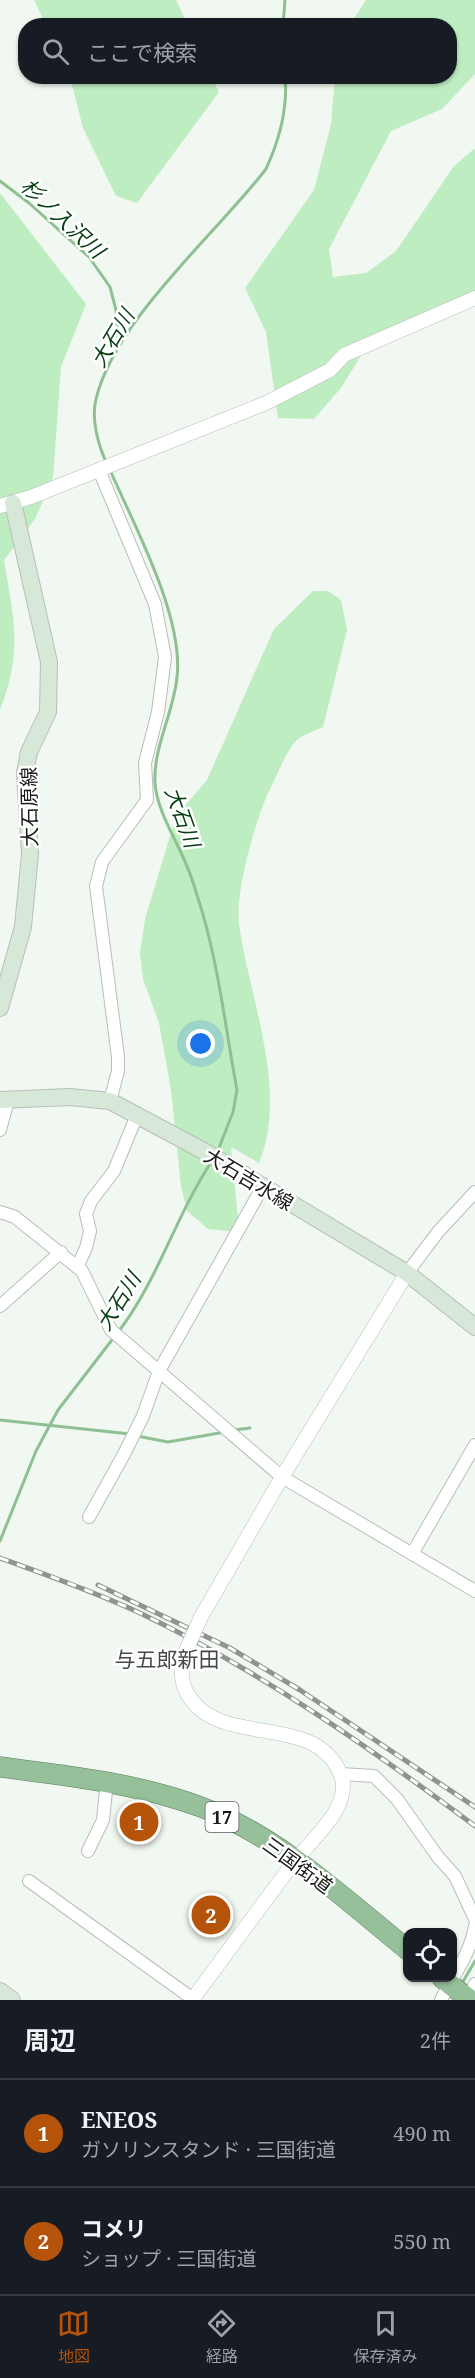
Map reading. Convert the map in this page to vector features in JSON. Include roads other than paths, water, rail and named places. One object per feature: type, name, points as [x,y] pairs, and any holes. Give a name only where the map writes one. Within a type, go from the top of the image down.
[{"type":"highway","name":"三国街道","points":[[0,1767],[107,1781],[202,1808],[245,1828],[296,1860],[403,1946]]},
{"type":"highway","points":[[444,1987],[471,1994]]},
{"type":"main road","name":"大石原線","points":[[0,1008],[23,927],[30,854],[25,772],[29,752],[48,712],[49,701],[48,662],[7,504]]},
{"type":"main road","name":"大石吉水線","points":[[4,1100],[70,1097],[110,1101],[215,1158],[407,1273],[475,1327]]},
{"type":"main road","points":[[0,1991],[12,2000]]},
{"type":"street","points":[[7,504],[266,403],[330,370],[344,356],[475,298]]},
{"type":"street","points":[[101,469],[155,604],[165,657],[158,712],[145,763],[147,800],[102,862],[96,886],[118,1057],[118,1071],[110,1101]]},
{"type":"street","points":[[0,1130],[4,1100]]},
{"type":"street","points":[[77,1267],[86,1248],[90,1231],[86,1214],[91,1201],[114,1171],[137,1115]]},
{"type":"street","points":[[89,1517],[143,1416],[159,1371],[262,1188]]},
{"type":"street","points":[[29,1881],[192,2000],[296,1860],[335,1813],[344,1787],[341,1774],[329,1753],[307,1740],[243,1728],[218,1719],[199,1707],[184,1687],[182,1662],[201,1617],[282,1477],[407,1273],[438,1232],[475,1192]]},
{"type":"street","points":[[0,1212],[15,1217],[77,1267],[111,1330],[282,1477],[475,1591]]},
{"type":"street","points":[[0,1306],[61,1252]]},
{"type":"street","points":[[412,1554],[475,1445]]},
{"type":"street","points":[[341,1774],[374,1776],[397,1799],[438,1857],[455,1876],[475,1919]]},
{"type":"street","points":[[88,1851],[103,1820],[107,1781]]},
{"type":"street","points":[[444,1987],[459,1971],[475,1931]]},
{"type":"waterway","name":"大石川","points":[[284,18],[285,0]]},
{"type":"waterway","name":"大石川","points":[[106,462],[98,439],[94,415],[96,399],[107,369],[145,309],[266,169],[282,124],[286,84]]},
{"type":"waterway","name":"杉ノ入沢川","points":[[0,181],[29,203],[89,257],[110,287],[116,310],[119,346]]},
{"type":"waterway","name":"大石川","points":[[110,470],[144,544],[173,627],[177,653],[177,677],[157,756],[155,783],[159,804],[191,876],[208,933],[237,1090],[233,1112],[217,1153]]},
{"type":"waterway","name":"大石川","points":[[119,1331],[145,1291],[188,1203],[212,1161]]},
{"type":"waterway","name":"大石川","points":[[0,1541],[36,1451],[58,1410],[115,1336]]},
{"type":"waterway","points":[[0,1420],[130,1434]]},
{"type":"waterway","points":[[234,1430],[250,1428]]},
{"type":"waterway","points":[[137,1436],[168,1442],[225,1432]]},
{"type":"waterway","points":[[461,1985],[475,1961]]},
{"type":"railway","points":[[0,1558],[123,1605],[228,1659],[354,1739],[475,1826]]},
{"type":"railway","points":[[98,1585],[230,1648],[300,1690],[475,1807]]},
{"type":"place","name":"ENEOS","points":[[139,1822]]},
{"type":"place","name":"コメリ","points":[[211,1915]]},
{"type":"district","name":"与五郎新田","points":[[167,1659]]}]
